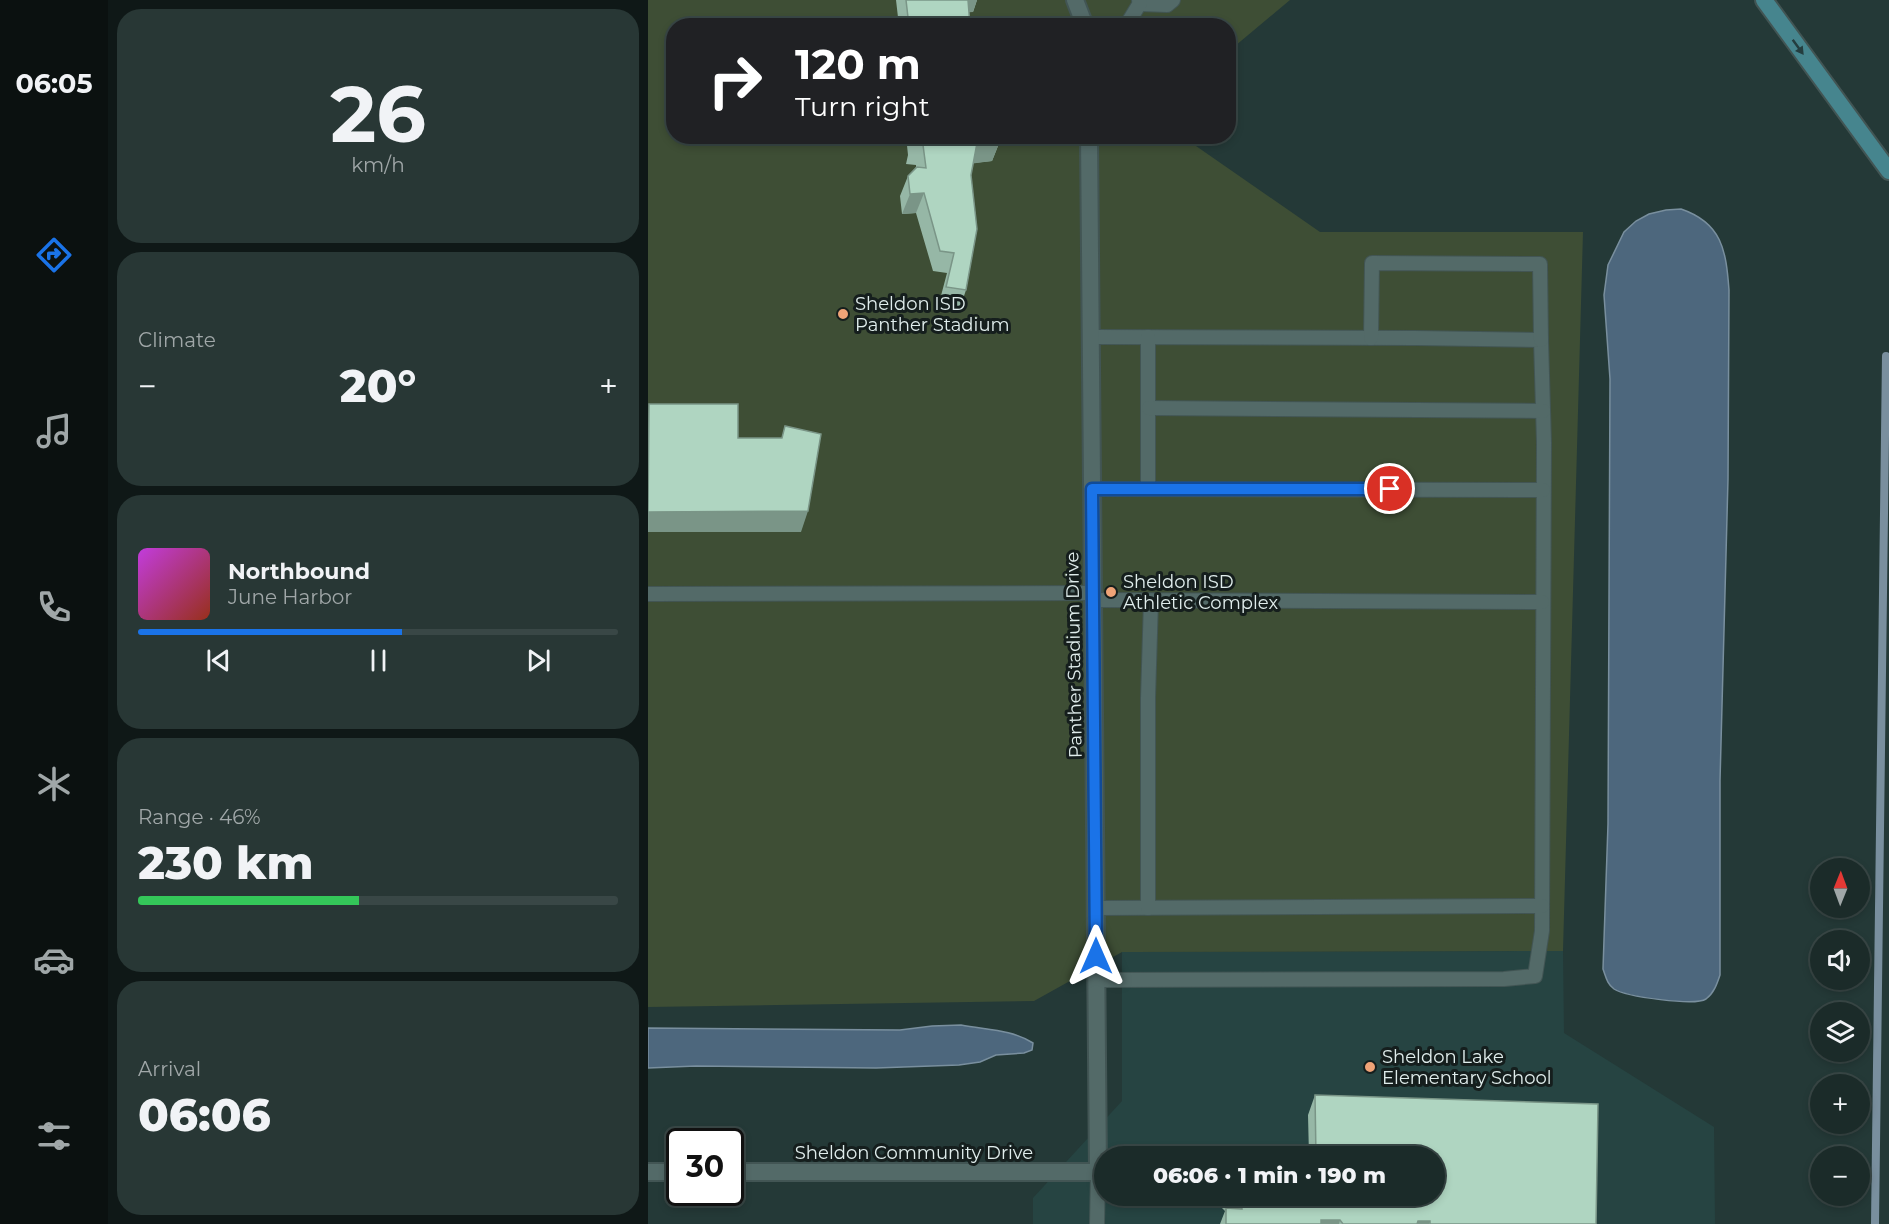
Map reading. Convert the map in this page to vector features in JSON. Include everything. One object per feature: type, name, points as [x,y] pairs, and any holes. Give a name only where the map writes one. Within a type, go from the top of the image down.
[{"type":"main road","points":[[1764,0],[1889,171]]},
{"type":"street","points":[[1075,0],[1082,18]]},
{"type":"street","name":"Panther Stadium Drive","points":[[1089,144],[1098,1146]]},
{"type":"street","points":[[648,1172],[666,1172]]},
{"type":"street","name":"Sheldon Community Drive","points":[[744,1172],[1094,1173]]},
{"type":"lane","points":[[1131,18],[1140,2],[1167,5],[1173,0]]},
{"type":"lane","points":[[1096,980],[1504,979],[1535,976],[1542,931],[1543,411],[1540,264],[1372,263],[1371,338]]},
{"type":"lane","points":[[1091,337],[1541,340]]},
{"type":"lane","points":[[1148,337],[1148,489]]},
{"type":"lane","points":[[1149,408],[1543,411]]},
{"type":"lane","points":[[1092,489],[1543,490]]},
{"type":"lane","points":[[648,594],[1093,597],[1151,601],[1542,602]]},
{"type":"lane","points":[[1148,908],[1148,698],[1151,601]]},
{"type":"lane","points":[[1096,908],[1542,906]]},
{"type":"lane","points":[[1097,1206],[1097,1224]]},
{"type":"shaded area","points":[[1681,209],[1705,222],[1719,240],[1726,262],[1729,290],[1728,479],[1720,781],[1720,975],[1713,991],[1706,999],[1689,1002],[1660,1000],[1621,992],[1610,985],[1603,969],[1608,824],[1610,379],[1604,295],[1608,265],[1624,232],[1636,221],[1649,214]]},
{"type":"shaded area","name":"Sheldon Lake Elementary School","points":[[1563,951],[1564,1033],[1714,1127],[1715,1224],[1033,1224],[1033,1198],[1122,1101],[1122,952]]},
{"type":"shaded area","points":[[961,1025],[1025,1038],[1033,1043],[1032,1050],[1024,1053],[996,1055],[980,1062],[959,1065],[876,1068],[696,1066],[648,1068],[648,1028],[900,1030]]},
{"type":"green space","name":"Sheldon ISD Athletic Complex","points":[[648,0],[1290,0],[1236,45],[1236,18],[666,18],[666,144],[1195,144],[1320,232],[1583,232],[1563,951],[1122,952],[1034,1001],[648,1007]]},
{"type":"building","points":[[906,0],[968,0],[969,18],[908,18]]},
{"type":"building","points":[[914,144],[977,144],[971,175],[977,229],[966,290],[946,287],[954,253],[940,251],[924,193],[910,194],[908,176],[917,167],[926,168],[923,145]]},
{"type":"building","points":[[649,404],[738,404],[738,438],[782,438],[785,426],[821,434],[808,511],[648,512]]},
{"type":"building","points":[[1315,1095],[1598,1104],[1596,1224],[1430,1224],[1430,1221],[1418,1221],[1417,1224],[1343,1224],[1340,1220],[1321,1220],[1321,1224],[1226,1224],[1226,1208],[1242,1209],[1242,1206],[1445,1206],[1445,1146],[1316,1146]]},
{"type":"waterway","points":[[1875,1224],[1886,356]]},
{"type":"place","name":"Sheldon ISD Panther Stadium","points":[[843,314]]},
{"type":"place","name":"Sheldon ISD Athletic Complex","points":[[1111,592]]},
{"type":"place","name":"Sheldon Lake Elementary School","points":[[1370,1067]]},
{"type":"route","points":[[1096,956],[1092,489],[1390,489]]}]
